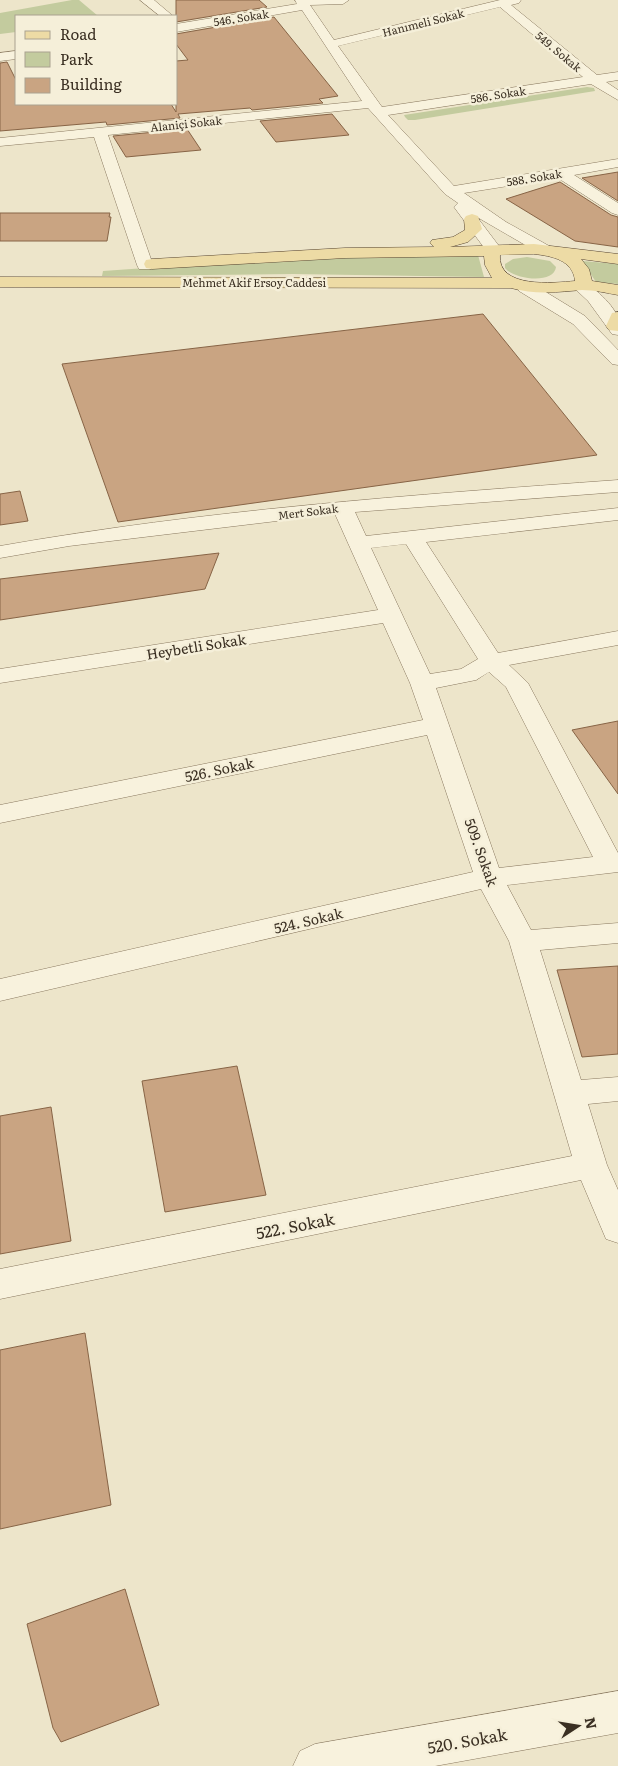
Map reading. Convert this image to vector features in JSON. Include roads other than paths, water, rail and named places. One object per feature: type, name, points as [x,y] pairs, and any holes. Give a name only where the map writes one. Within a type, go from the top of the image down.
[{"type":"main road","points":[[345,253],[460,240],[470,235],[474,229],[472,219]]},
{"type":"main road","points":[[493,251],[493,267],[497,275],[517,285]]},
{"type":"main road","name":"Mehmet Akif Ersoy Caddesi","points":[[0,271],[145,265],[345,253],[552,252],[618,259]]},
{"type":"main road","points":[[552,252],[577,264],[584,277],[582,285],[618,290]]},
{"type":"main road","name":"Mehmet Akif Ersoy Caddesi","points":[[0,282],[582,285]]},
{"type":"street","points":[[146,0],[166,15]]},
{"type":"street","name":"546. Sokak","points":[[178,26],[303,3],[342,0]]},
{"type":"street","name":"Hanımeli Sokak","points":[[331,44],[508,1]]},
{"type":"street","name":"549. Sokak","points":[[508,1],[593,79],[617,94]]},
{"type":"street","points":[[303,3],[375,108],[450,191],[472,219],[493,251]]},
{"type":"street","points":[[0,57],[15,55]]},
{"type":"street","name":"586. Sokak","points":[[375,108],[618,76]]},
{"type":"street","points":[[595,96],[617,94]]},
{"type":"street","name":"Alaniçi Sokak","points":[[0,142],[375,108]]},
{"type":"street","points":[[392,128],[409,126]]},
{"type":"street","points":[[100,132],[145,265]]},
{"type":"street","name":"588. Sokak","points":[[450,191],[618,163]]},
{"type":"street","points":[[560,173],[618,210]]},
{"type":"street","points":[[450,191],[500,224],[552,252]]},
{"type":"street","points":[[517,285],[579,320],[618,360]]},
{"type":"street","points":[[582,285],[617,324]]},
{"type":"street","name":"Mert Sokak","points":[[0,552],[70,540],[342,507],[618,486]]},
{"type":"street","name":"509. Sokak","points":[[342,507],[422,683],[490,878],[523,941],[591,1165],[618,1229]]},
{"type":"street","points":[[359,543],[617,513]]},
{"type":"street","points":[[412,536],[491,661],[516,682],[614,864]]},
{"type":"street","name":"Heybetli Sokak","points":[[0,676],[392,615]]},
{"type":"street","points":[[422,683],[468,675],[491,661],[618,638]]},
{"type":"street","name":"526. Sokak","points":[[0,814],[437,724]]},
{"type":"street","name":"524. Sokak","points":[[0,990],[490,878],[614,864]]},
{"type":"street","points":[[523,941],[618,933]]},
{"type":"street","points":[[569,1093],[618,1089]]},
{"type":"street","name":"522. Sokak","points":[[0,1284],[591,1165]]},
{"type":"street","name":"520. Sokak","points":[[315,1766],[426,1757],[618,1712]]}]
